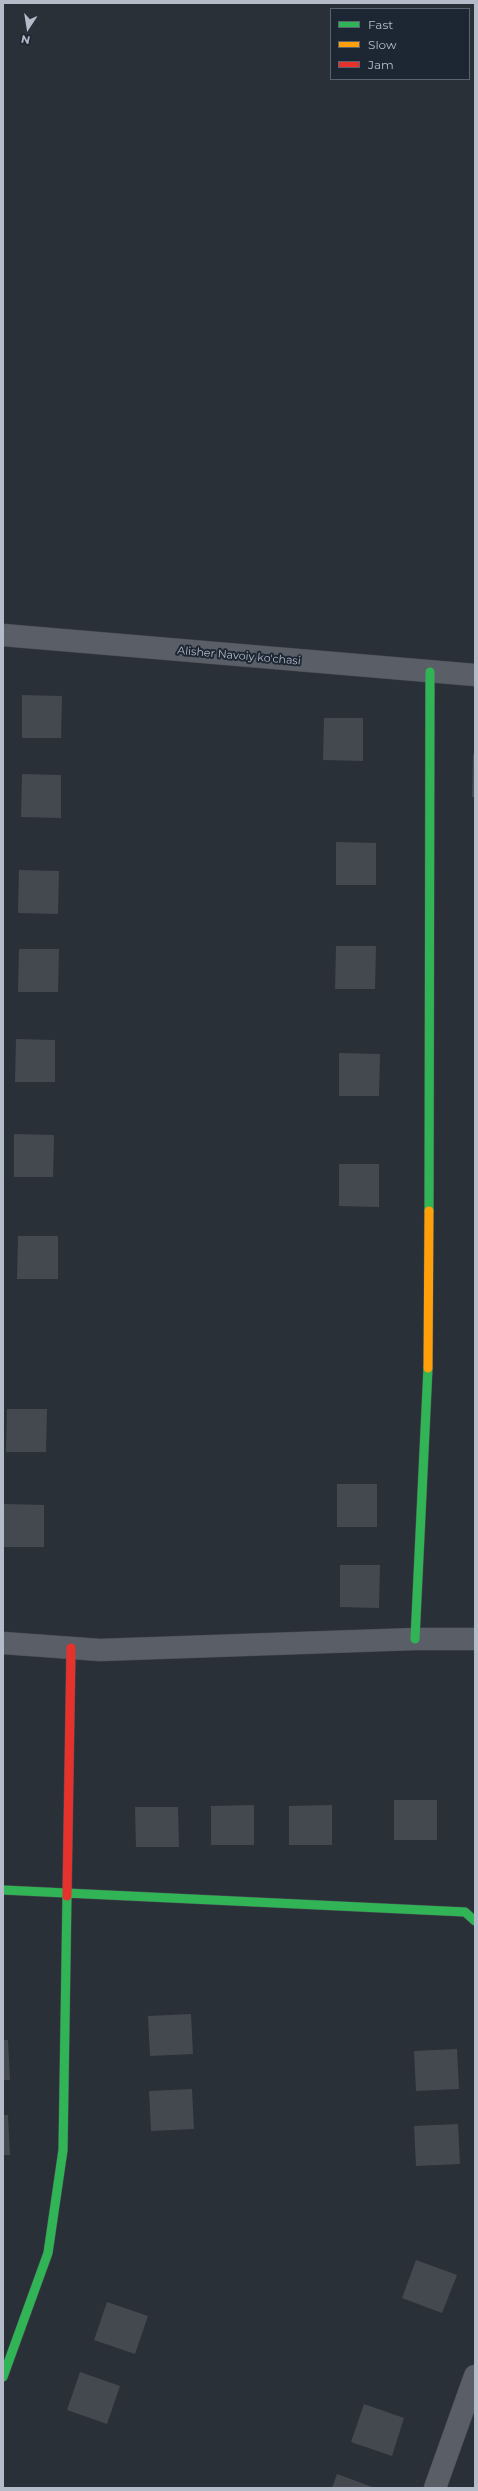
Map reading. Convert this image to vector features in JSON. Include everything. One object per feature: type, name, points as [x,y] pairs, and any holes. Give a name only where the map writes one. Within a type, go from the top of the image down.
[{"type":"street","name":"Alisher Navoiy ko'chasi","points":[[3,635],[475,675]]},
{"type":"street","points":[[415,1639],[429,1340],[430,672]]},
{"type":"street","points":[[3,1643],[100,1650],[415,1639],[475,1639]]},
{"type":"street","points":[[3,2377],[48,2253],[63,2150],[71,1648]]},
{"type":"street","points":[[3,1890],[465,1912],[475,1921]]},
{"type":"street","points":[[435,2488],[475,2376]]},
{"type":"building","points":[[22,695],[62,696],[61,738],[22,738]]},
{"type":"building","points":[[324,718],[363,718],[363,761],[323,760]]},
{"type":"building","points":[[473,754],[475,754],[475,797],[472,797]]},
{"type":"building","points":[[22,774],[61,775],[61,818],[21,817]]},
{"type":"building","points":[[336,842],[376,843],[376,885],[336,885]]},
{"type":"building","points":[[19,870],[59,871],[58,914],[18,913]]},
{"type":"building","points":[[336,946],[376,946],[375,989],[335,989]]},
{"type":"building","points":[[19,949],[59,949],[58,992],[18,992]]},
{"type":"building","points":[[16,1039],[55,1040],[55,1082],[15,1082]]},
{"type":"building","points":[[339,1053],[380,1054],[379,1096],[339,1096]]},
{"type":"building","points":[[14,1134],[54,1135],[53,1177],[14,1177]]},
{"type":"building","points":[[339,1164],[379,1164],[379,1207],[339,1206]]},
{"type":"building","points":[[18,1236],[58,1236],[58,1279],[17,1279]]},
{"type":"building","points":[[7,1409],[47,1409],[46,1452],[6,1452]]},
{"type":"building","points":[[337,1484],[377,1484],[377,1527],[337,1527]]},
{"type":"building","points":[[4,1504],[44,1505],[44,1547],[4,1547]]},
{"type":"building","points":[[340,1565],[380,1565],[379,1608],[340,1607]]},
{"type":"building","points":[[394,1800],[437,1800],[437,1840],[394,1840]]},
{"type":"building","points":[[254,1805],[254,1845],[211,1845],[211,1806]]},
{"type":"building","points":[[332,1805],[332,1845],[289,1845],[289,1806]]},
{"type":"building","points":[[135,1807],[178,1807],[179,1847],[136,1847]]},
{"type":"building","points":[[191,2014],[193,2054],[150,2056],[148,2016]]},
{"type":"building","points":[[3,2040],[8,2040],[10,2080],[3,2080]]},
{"type":"building","points":[[457,2049],[459,2089],[416,2091],[414,2051]]},
{"type":"building","points":[[192,2089],[194,2129],[151,2131],[149,2091]]},
{"type":"building","points":[[3,2115],[8,2115],[10,2155],[3,2155]]},
{"type":"building","points":[[458,2124],[460,2164],[416,2166],[414,2126]]},
{"type":"building","points":[[416,2260],[457,2275],[442,2313],[402,2298]]},
{"type":"building","points":[[107,2302],[148,2316],[135,2354],[94,2340]]},
{"type":"building","points":[[80,2372],[120,2386],[107,2424],[67,2410]]},
{"type":"building","points":[[364,2404],[404,2418],[392,2456],[351,2442]]},
{"type":"building","points":[[337,2474],[375,2488],[332,2488]]},
{"type":"traffic: fast","points":[[429,1211],[430,672]]},
{"type":"traffic: fast","points":[[415,1639],[428,1368]]},
{"type":"traffic: fast","points":[[3,1890],[465,1912],[475,1921]]},
{"type":"traffic: fast","points":[[3,2377],[48,2253],[63,2150],[67,1896]]},
{"type":"traffic: slow","points":[[428,1368],[429,1211]]},
{"type":"traffic: jam","points":[[67,1896],[71,1648]]}]
